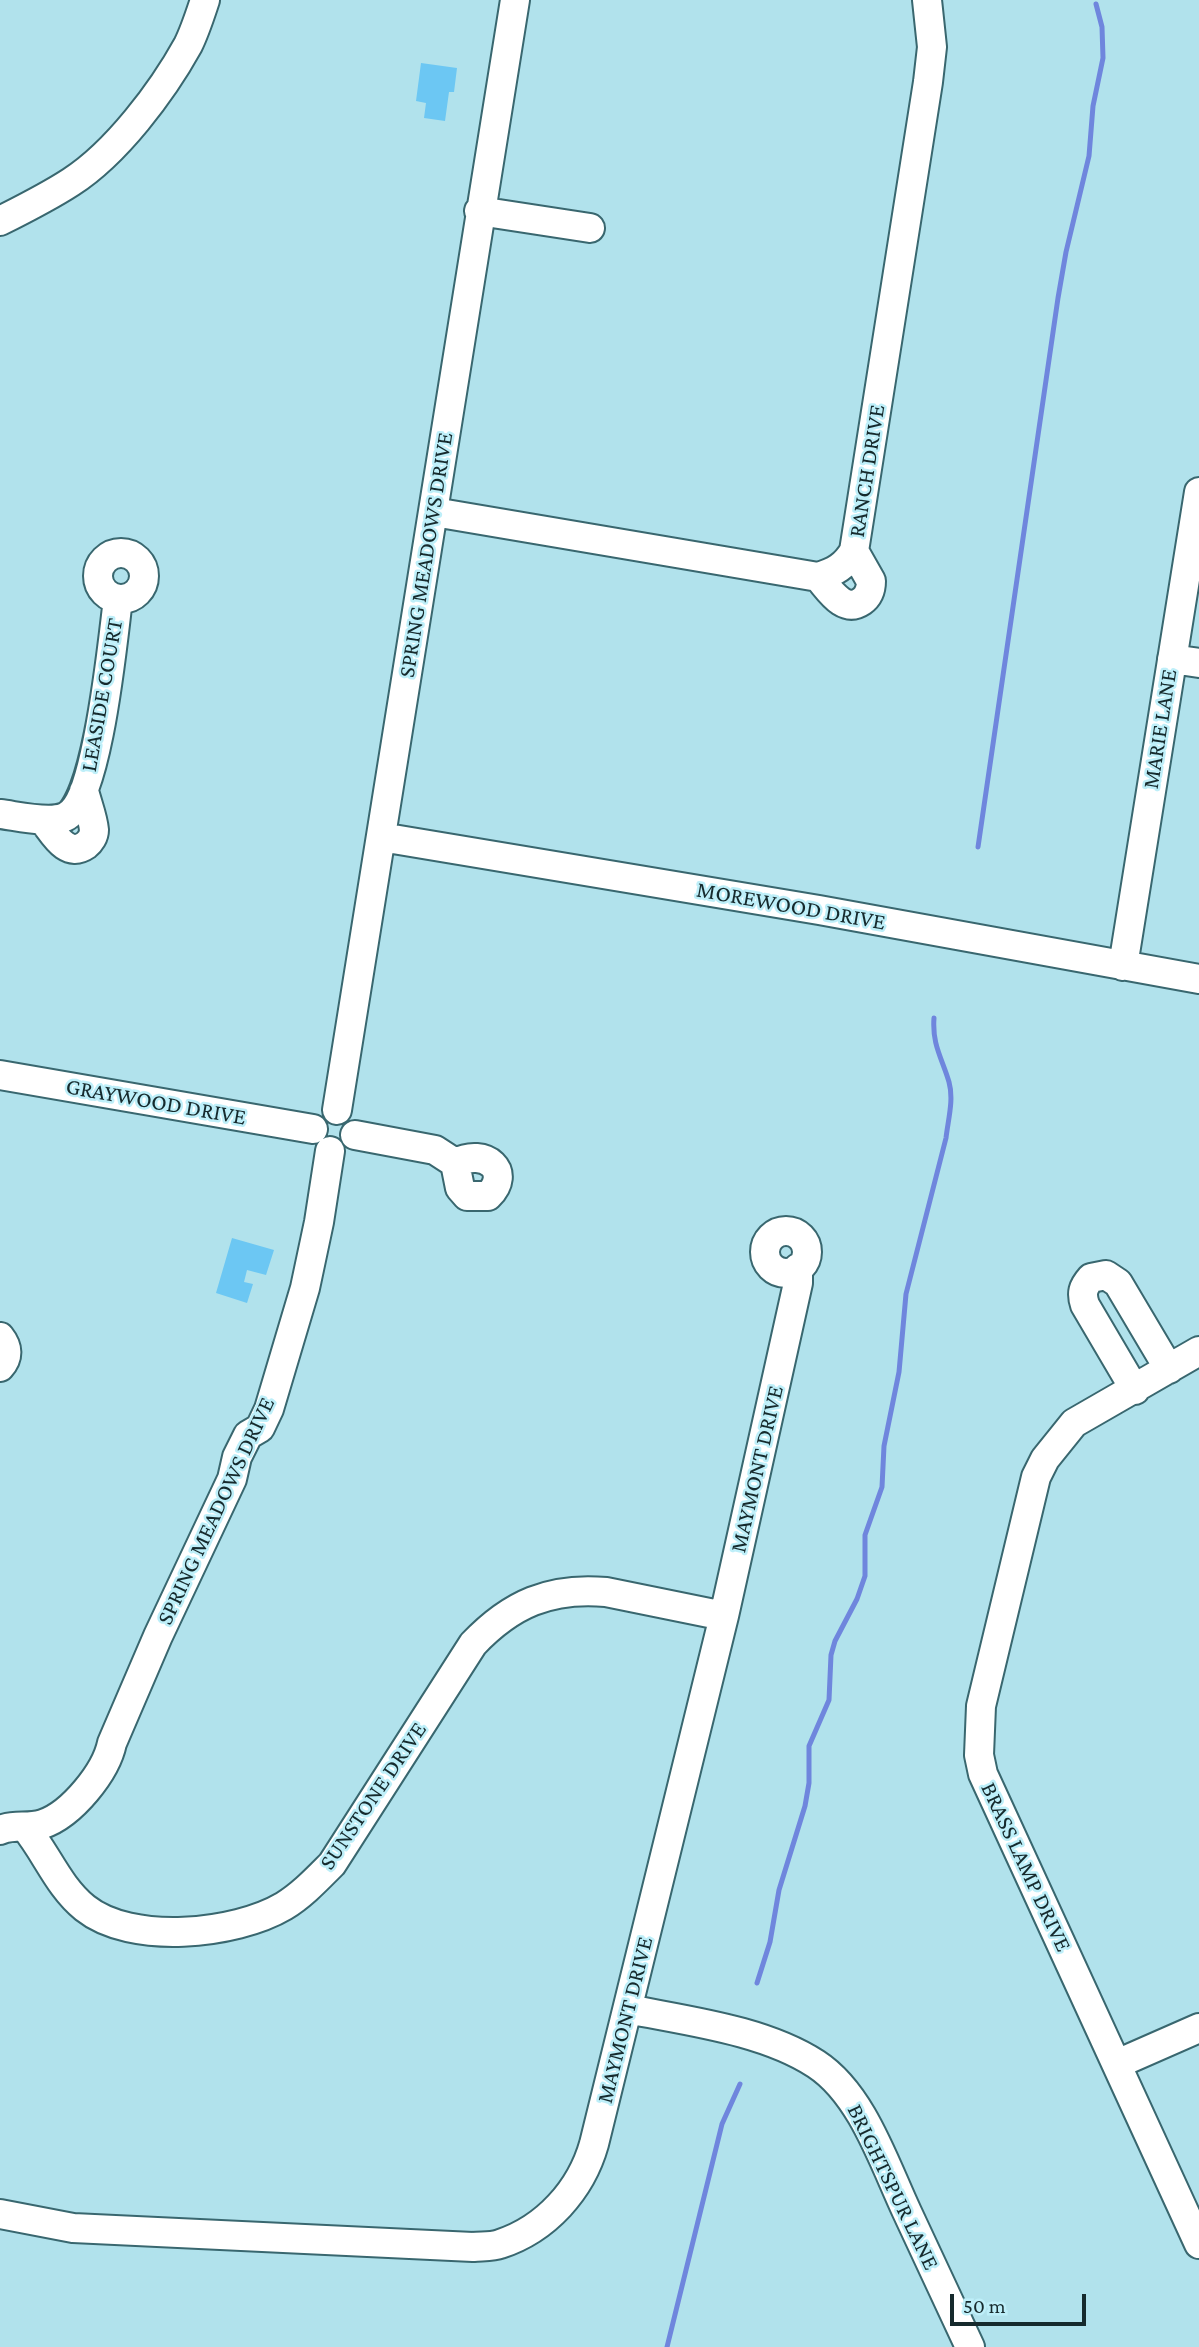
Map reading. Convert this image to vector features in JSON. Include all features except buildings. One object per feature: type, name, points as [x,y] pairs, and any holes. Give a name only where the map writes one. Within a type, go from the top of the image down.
[{"type":"street","points":[[0,221],[73,181],[137,120],[168,78],[189,43],[205,0]]},
{"type":"street","name":"SPRING MEADOWS DRIVE","points":[[337,1110],[434,512],[479,211],[515,0]]},
{"type":"street","name":"RANCH DRIVE","points":[[818,577],[841,567],[854,551],[928,82],[932,47],[927,0]]},
{"type":"street","points":[[479,211],[590,228]]},
{"type":"street","name":"MARIE LANE","points":[[1123,966],[1185,661],[1199,492]]},
{"type":"street","points":[[434,512],[818,577],[839,601],[853,604],[863,600],[871,588],[871,581],[854,551]]},
{"type":"street","name":"LEASIDE COURT","points":[[0,814],[43,820],[64,817],[72,811],[84,791],[106,698],[118,599]]},
{"type":"street","name":"MOREWOOD DRIVE","points":[[382,837],[819,910],[1199,979]]},
{"type":"street","name":"GRAYWOOD DRIVE","points":[[0,1075],[313,1129]]},
{"type":"street","points":[[337,1110],[353,1121],[355,1135],[348,1146],[330,1151],[316,1141],[313,1129],[315,1122],[324,1112],[337,1110]]},
{"type":"street","points":[[355,1135],[435,1150],[455,1163]]},
{"type":"street","name":"SPRING MEADOWS DRIVE","points":[[0,1844],[15,1838],[13,1829],[44,1824],[66,1810],[85,1791],[109,1757],[112,1743],[158,1636],[232,1479],[237,1457],[248,1435],[260,1428],[269,1409],[305,1288],[330,1151]]},
{"type":"street","name":"MAYMONT DRIVE","points":[[0,2214],[74,2228],[472,2247],[499,2245],[523,2233],[549,2217],[567,2199],[583,2172],[594,2144],[628,2009],[724,1616],[798,1283],[798,1268]]},
{"type":"street","points":[[1135,1390],[1085,1305],[1083,1289],[1091,1278],[1106,1275],[1118,1283],[1169,1369]]},
{"type":"street","points":[[0,1337],[7,1349],[0,1367]]},
{"type":"street","name":"BRASS LAMP DRIVE","points":[[1199,1351],[1074,1423],[1045,1459],[1036,1477],[981,1706],[979,1732],[979,1755],[983,1774],[1199,2244]]},
{"type":"street","name":"SUNSTONE DRIVE","points":[[13,1829],[38,1843],[52,1870],[70,1894],[87,1910],[114,1924],[129,1929],[167,1933],[254,1920],[301,1895],[332,1864],[473,1644],[490,1626],[512,1611],[535,1598],[588,1590],[724,1616]]},
{"type":"street","name":"BRIGHTSPUR LANE","points":[[628,2009],[754,2037],[816,2064],[837,2081],[865,2123],[970,2347]]},
{"type":"street","points":[[1117,2064],[1199,2028]]},
{"type":"waterway","points":[[978,847],[1058,298],[1089,156],[1093,106],[1103,58],[1102,27],[1096,4]]},
{"type":"waterway","points":[[757,1983],[770,1942],[779,1890],[805,1806],[809,1783],[809,1746],[829,1700],[831,1655],[865,1576],[865,1535],[882,1487],[884,1446],[899,1372],[906,1294],[946,1138],[950,1110],[949,1082],[936,1044],[934,1018]]},
{"type":"waterway","points":[[667,2347],[722,2124],[740,2084]]}]
